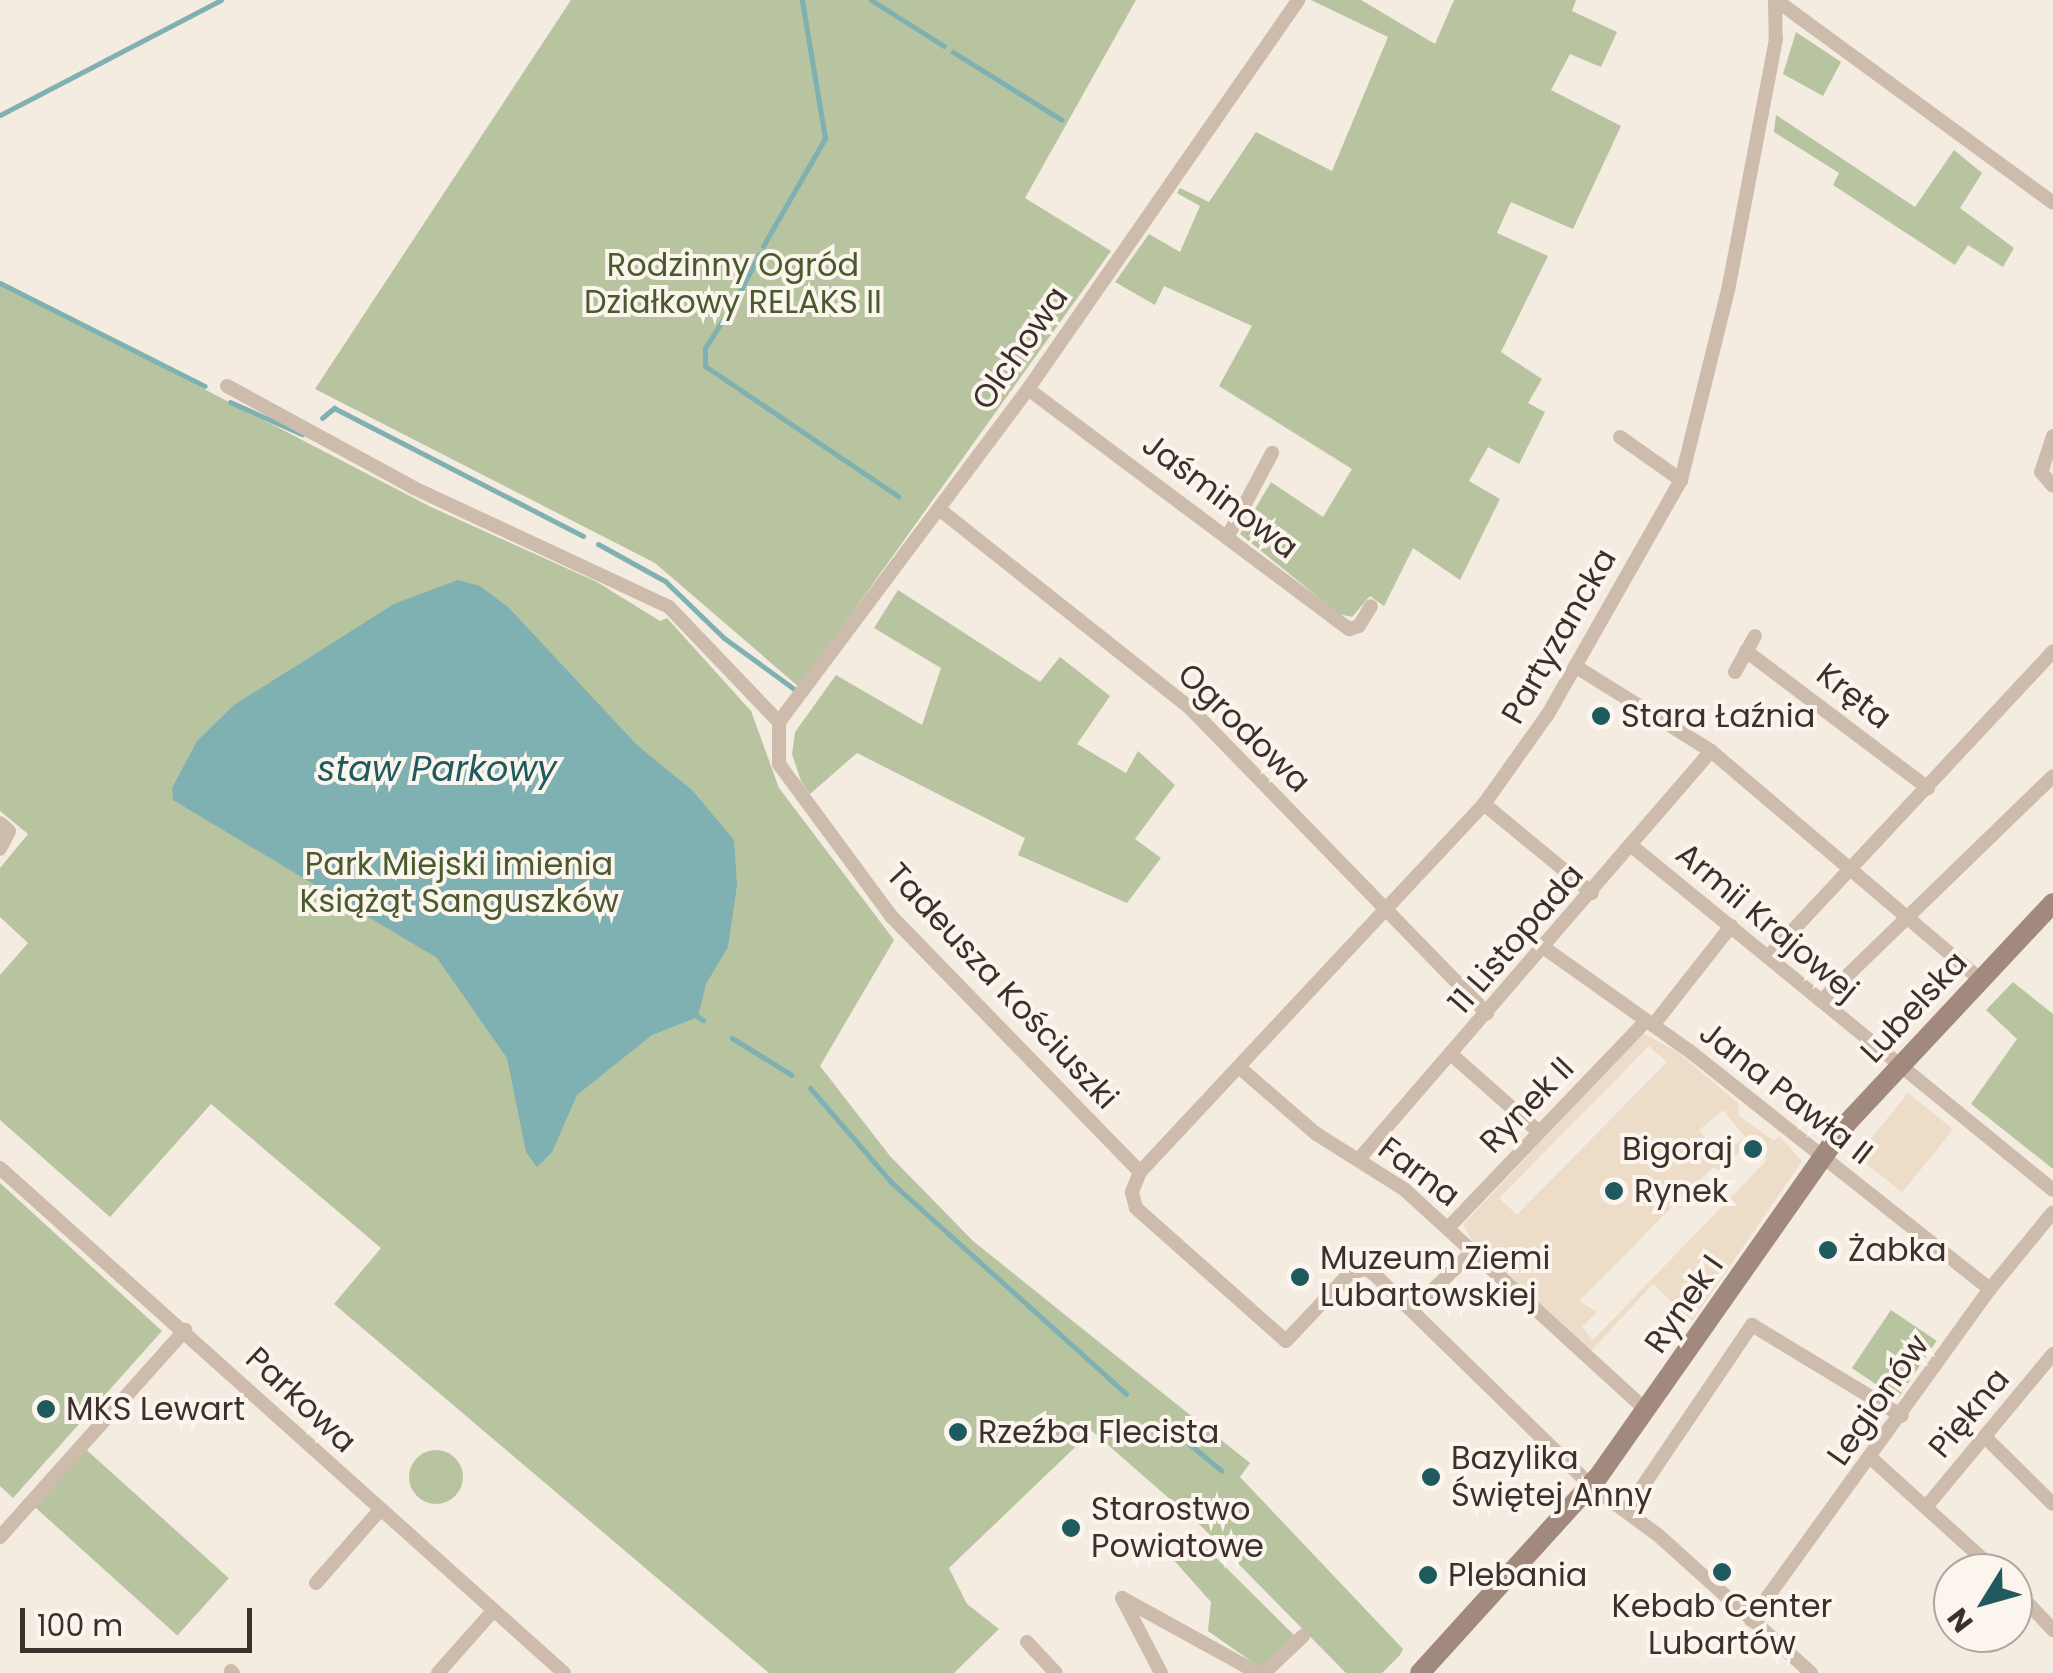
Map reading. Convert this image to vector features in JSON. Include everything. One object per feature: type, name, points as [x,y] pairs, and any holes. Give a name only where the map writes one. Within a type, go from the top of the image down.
[{"type":"main road","name":"Lubelska","points":[[1821,1154],[1898,1066],[2053,903]]},
{"type":"main road","name":"Rynek I","points":[[1420,1673],[1591,1486],[1821,1154]]},
{"type":"street","name":"Olchowa","points":[[779,722],[1028,389],[1298,0]]},
{"type":"street","points":[[1775,0],[2053,204]]},
{"type":"street","name":"Partyzancka","points":[[1140,1172],[1387,913],[1484,804],[1576,666],[1681,480],[1729,286],[1776,38],[1775,0]]},
{"type":"street","points":[[227,386],[414,488],[669,608],[779,722]]},
{"type":"street","name":"Jaśminowa","points":[[1028,389],[1229,534],[1348,628],[1359,626],[1371,606]]},
{"type":"street","points":[[2053,436],[2041,472],[2053,486]]},
{"type":"street","points":[[1620,437],[1681,480]]},
{"type":"street","points":[[1229,534],[1272,453]]},
{"type":"street","name":"Ogrodowa","points":[[939,509],[1190,708],[1487,1014]]},
{"type":"street","points":[[1735,672],[1755,636]]},
{"type":"street","name":"Kręta","points":[[1746,650],[1928,788]]},
{"type":"street","points":[[1768,957],[2053,651]]},
{"type":"street","points":[[1576,666],[1711,751],[1980,979]]},
{"type":"street","name":"Tadeusza Kościuszki","points":[[779,722],[779,764],[892,916],[1140,1172]]},
{"type":"street","name":"11 Listopada","points":[[1359,1159],[1711,751]]},
{"type":"street","points":[[1820,1001],[2053,776]]},
{"type":"street","points":[[1484,804],[1592,893]]},
{"type":"street","points":[[0,823],[10,830],[0,848]]},
{"type":"street","name":"Armii Krajowej","points":[[1633,846],[2053,1190]]},
{"type":"street","name":"Rynek II","points":[[1448,1228],[1538,1131],[1650,1022],[1731,926]]},
{"type":"street","name":"Jana Pawła II","points":[[1544,947],[1650,1022],[1990,1289]]},
{"type":"street","points":[[1452,1055],[1538,1131]]},
{"type":"street","name":"Farna","points":[[1240,1068],[1315,1133],[1359,1159],[1448,1228],[1646,1409]]},
{"type":"street","name":"Parkowa","points":[[0,1168],[564,1673]]},
{"type":"street","points":[[1140,1172],[1132,1192],[1136,1208],[1286,1340],[1356,1270],[1374,1274],[1591,1486],[1626,1511],[1811,1673]]},
{"type":"street","name":"Legionów","points":[[1750,1620],[1872,1459],[1990,1289],[2053,1212]]},
{"type":"street","points":[[1412,1310],[1473,1251]]},
{"type":"street","points":[[1626,1511],[1752,1325],[1902,1416]]},
{"type":"street","points":[[0,1537],[184,1330]]},
{"type":"street","name":"Piękna","points":[[1926,1507],[2053,1354]]},
{"type":"street","points":[[1986,1438],[2053,1504]]},
{"type":"street","points":[[1872,1459],[1976,1553]]},
{"type":"street","points":[[316,1583],[380,1510]]},
{"type":"street","points":[[1161,1673],[1122,1598],[1261,1673],[1303,1636]]},
{"type":"street","points":[[2033,1606],[2052,1624]]},
{"type":"street","points":[[438,1673],[494,1610]]},
{"type":"street","points":[[1027,1642],[1056,1673]]},
{"type":"green space","name":"Rodzinny Ogród Działkowy RELAKS II","points":[[571,0],[1136,0],[1025,198],[1111,251],[799,687],[655,563],[315,389]]},
{"type":"green space","points":[[1311,0],[1361,0],[1435,44],[1454,0],[1576,0],[1572,11],[1617,32],[1601,67],[1570,54],[1551,90],[1621,126],[1573,229],[1511,202],[1497,233],[1548,256],[1501,352],[1542,379],[1528,403],[1545,412],[1519,464],[1488,447],[1469,481],[1500,499],[1460,580],[1413,548],[1384,606],[1370,596],[1352,617],[1339,614],[1240,534],[1271,482],[1323,517],[1352,469],[1219,386],[1252,326],[1164,286],[1155,305],[1115,282],[1149,234],[1180,252],[1200,206],[1177,193],[1180,188],[1209,202],[1256,132],[1332,171],[1388,37]]},
{"type":"green space","points":[[1796,32],[1841,62],[1823,96],[1783,74]]},
{"type":"green space","points":[[1776,115],[1915,207],[1954,150],[1982,173],[1960,208],[2014,248],[2003,267],[1968,245],[1955,265],[1833,185],[1839,173],[1774,132]]},
{"type":"green space","name":"Park Miejski imienia Książąt Sanguszków","points":[[0,283],[431,507],[597,582],[660,621],[667,618],[751,711],[779,788],[894,940],[820,1066],[890,1156],[973,1241],[1250,1463],[1240,1477],[1403,1649],[1400,1655],[1382,1673],[1346,1673],[1203,1528],[1092,1431],[949,1568],[967,1604],[999,1629],[954,1673],[769,1673],[334,1304],[381,1248],[211,1104],[110,1217],[0,1120],[0,975],[28,943],[0,917],[0,868],[28,834],[0,811]]},
{"type":"green space","points":[[898,590],[1040,682],[1060,657],[1110,696],[1077,744],[1126,773],[1138,751],[1175,785],[1135,839],[1161,858],[1127,903],[1018,855],[1025,838],[857,753],[810,794],[792,754],[795,732],[836,675],[922,725],[941,668],[874,628]]},
{"type":"green space","points":[[2013,982],[2053,1014],[2053,1169],[1971,1104],[2017,1039],[1986,1010]]},
{"type":"green space","name":"MKS Lewart","points":[[0,1183],[162,1331],[13,1498],[0,1486]]},
{"type":"green space","points":[[1891,1310],[1937,1341],[1897,1399],[1852,1368]]},
{"type":"green space","points":[[81,1445],[229,1578],[177,1635],[29,1502]]},
{"type":"green space","points":[[436,1450],[455,1458],[463,1477],[455,1496],[436,1504],[417,1496],[409,1477],[417,1458]]},
{"type":"green space","points":[[1194,1536],[1295,1636],[1261,1668],[1208,1631],[1211,1602],[1171,1557]]},
{"type":"shaded area","name":"Rynek","points":[[1642,1033],[1676,1051],[1738,1103],[1739,1116],[1774,1141],[1779,1136],[1802,1161],[1692,1321],[1653,1284],[1591,1351],[1474,1243],[1463,1225]],"holes":[[[1649,1046],[1667,1062],[1517,1215],[1499,1198]],[[1723,1110],[1745,1137],[1720,1157],[1699,1130]],[[1750,1142],[1767,1160],[1593,1340],[1582,1327],[1597,1312],[1579,1301],[1674,1205],[1683,1209],[1678,1202],[1713,1167],[1720,1171]]]},
{"type":"shaded area","points":[[1908,1093],[1953,1130],[1902,1192],[1857,1156]]},
{"type":"water","name":"staw Parkowy","points":[[458,580],[480,586],[509,608],[637,745],[692,790],[734,840],[737,885],[728,947],[706,984],[698,1017],[652,1035],[577,1095],[552,1152],[537,1167],[526,1152],[507,1058],[437,958],[173,800],[172,788],[197,741],[234,705],[394,604]]},
{"type":"waterway","points":[[0,115],[221,0]]},
{"type":"waterway","points":[[763,246],[825,138],[802,0]]},
{"type":"waterway","points":[[871,0],[944,46]]},
{"type":"waterway","points":[[953,52],[1062,120]]},
{"type":"waterway","points":[[740,291],[759,255]]},
{"type":"waterway","points":[[0,283],[205,386]]},
{"type":"waterway","points":[[733,304],[705,348],[705,366],[898,496]]},
{"type":"waterway","points":[[230,402],[302,434]]},
{"type":"waterway","points":[[322,418],[334,408],[583,536]]},
{"type":"waterway","points":[[598,544],[665,581],[724,638],[797,691]]},
{"type":"waterway","points":[[698,1017],[703,1020]]},
{"type":"waterway","points":[[732,1038],[792,1075]]},
{"type":"waterway","points":[[810,1088],[892,1183],[1126,1394]]},
{"type":"waterway","points":[[1170,1428],[1222,1471]]},
{"type":"place","name":"Stara Łaźnia","points":[[1601,716]]},
{"type":"place","name":"Bigoraj","points":[[1753,1149]]},
{"type":"place","name":"Rynek","points":[[1614,1191]]},
{"type":"place","name":"Żabka","points":[[1828,1250]]},
{"type":"place","name":"Muzeum Ziemi Lubartowskiej","points":[[1300,1277]]},
{"type":"place","name":"MKS Lewart","points":[[46,1409]]},
{"type":"place","name":"Rzeźba Flecista","points":[[958,1432]]},
{"type":"place","name":"Bazylika Świętej Anny","points":[[1431,1477]]},
{"type":"place","name":"Starostwo Powiatowe","points":[[1071,1528]]},
{"type":"place","name":"Kebab Center Lubartów","points":[[1722,1572]]},
{"type":"place","name":"Plebania","points":[[1428,1575]]}]
